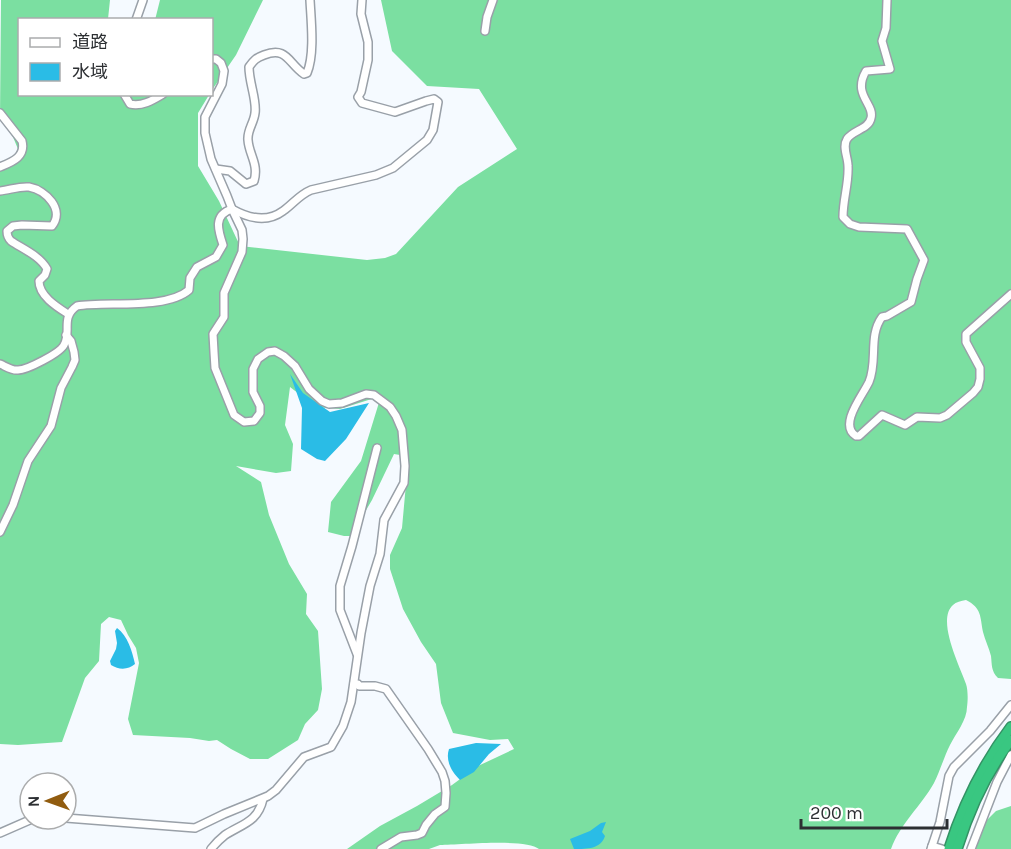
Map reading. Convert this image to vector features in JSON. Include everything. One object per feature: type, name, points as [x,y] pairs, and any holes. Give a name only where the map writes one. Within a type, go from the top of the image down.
[{"type":"highway","points":[[949,849],[977,780],[1011,727]]},
{"type":"highway","points":[[957,849],[972,808],[996,762],[1011,740]]},
{"type":"street","points":[[137,18],[143,0]]},
{"type":"street","points":[[216,169],[230,171],[246,184],[254,181],[256,164],[248,144],[247,134],[255,115],[256,104],[249,78],[249,67],[256,58],[270,52],[278,52],[301,72],[307,73],[310,67],[312,34],[309,0]]},
{"type":"street","points":[[232,209],[243,216],[261,218],[274,216],[284,211],[302,194],[311,190],[376,175],[393,168],[428,140],[437,112],[438,102],[434,99],[395,112],[362,103],[358,97],[368,60],[369,42],[361,14],[362,0]]},
{"type":"street","points":[[485,31],[493,0]]},
{"type":"street","points":[[887,0],[886,28],[882,41],[890,69],[866,70],[862,77],[861,89],[872,117],[867,126],[851,134],[846,143],[849,175],[843,216],[850,224],[859,227],[907,229],[924,260],[911,302],[882,317],[877,325],[871,379],[854,408],[850,420],[852,434],[856,436],[863,433],[882,415],[905,424],[917,417],[940,418],[957,408],[978,387],[980,379],[980,368],[966,342],[966,334],[1011,294]]},
{"type":"street","points":[[78,819],[195,828],[263,799],[276,790],[304,757],[331,747],[343,726],[351,702],[361,633],[370,586],[380,554],[384,520],[404,483],[402,430],[390,407],[374,395],[366,394],[342,403],[329,404],[322,401],[309,389],[295,366],[275,351],[265,353],[258,358],[253,369],[253,392],[260,406],[260,413],[254,421],[244,422],[234,415],[215,368],[213,334],[224,316],[224,293],[242,252],[243,239],[242,230],[211,159],[207,142],[205,117],[222,84],[224,71],[221,63],[213,59]]},
{"type":"street","points":[[125,96],[130,104],[136,106],[159,96]]},
{"type":"street","points":[[0,113],[22,141],[23,147],[19,158],[0,167]]},
{"type":"street","points":[[0,191],[19,187],[34,188],[47,196],[55,206],[56,219],[52,226],[13,226],[7,231],[7,235],[11,241],[46,265],[47,269],[39,281],[39,288],[58,308],[68,314]]},
{"type":"street","points":[[0,364],[14,370],[21,370],[60,350],[64,345],[68,314],[81,305],[122,305],[161,301],[184,294],[189,290],[190,278],[197,267],[216,257],[223,245],[218,221],[224,212],[232,209]]},
{"type":"street","points":[[0,532],[13,505],[28,461],[51,426],[61,388],[75,360],[71,341],[66,335]]},
{"type":"street","points":[[358,657],[340,609],[340,586],[377,448]]},
{"type":"street","points":[[354,684],[386,689],[428,749],[446,781],[445,807],[435,814],[422,833],[401,837],[381,849]]},
{"type":"street","points":[[935,848],[949,776],[958,762],[990,731],[1011,705]]},
{"type":"street","points":[[971,849],[996,782],[1011,755]]},
{"type":"street","points":[[211,849],[224,836],[246,825],[257,813],[263,799]]},
{"type":"street","points":[[0,833],[18,825]]},
{"type":"green space","points":[[1,0],[110,0],[108,18],[18,18],[18,96],[208,96],[198,113],[198,166],[219,201],[240,246],[367,260],[385,258],[396,254],[458,187],[517,149],[479,89],[427,86],[392,51],[381,0],[1011,0],[1011,679],[998,678],[994,673],[981,617],[975,606],[966,600],[954,604],[948,612],[948,632],[967,686],[967,712],[934,783],[900,831],[891,849],[539,849],[521,844],[492,843],[440,845],[429,849],[347,849],[380,826],[452,785],[478,766],[514,749],[508,739],[490,740],[453,733],[441,703],[436,664],[403,609],[390,569],[390,555],[402,528],[407,473],[406,456],[394,454],[372,500],[351,536],[328,532],[331,502],[361,461],[381,396],[340,409],[316,407],[290,387],[285,425],[293,444],[291,471],[276,473],[236,466],[261,482],[269,515],[289,564],[307,594],[306,614],[318,631],[322,689],[318,710],[305,724],[298,740],[268,759],[250,759],[217,740],[133,735],[128,719],[139,663],[136,648],[121,620],[109,617],[101,624],[99,661],[85,678],[62,742],[0,744],[0,162],[13,160],[18,149],[0,117]]},
{"type":"green space","points":[[160,0],[263,0],[236,55],[213,89],[213,18],[156,18]]},
{"type":"green space","points":[[1011,806],[1011,849],[974,849],[985,822],[996,811]]},
{"type":"water","points":[[290,374],[303,393],[330,412],[369,403],[346,439],[325,461],[301,449],[302,408]]},
{"type":"water","points":[[117,628],[127,639],[135,664],[126,668],[114,667],[110,661],[116,649],[115,631]]},
{"type":"water","points":[[476,743],[501,744],[474,772],[460,780],[450,766],[449,749]]},
{"type":"water","points":[[606,822],[602,832],[605,836],[600,844],[574,849],[570,839]]}]
